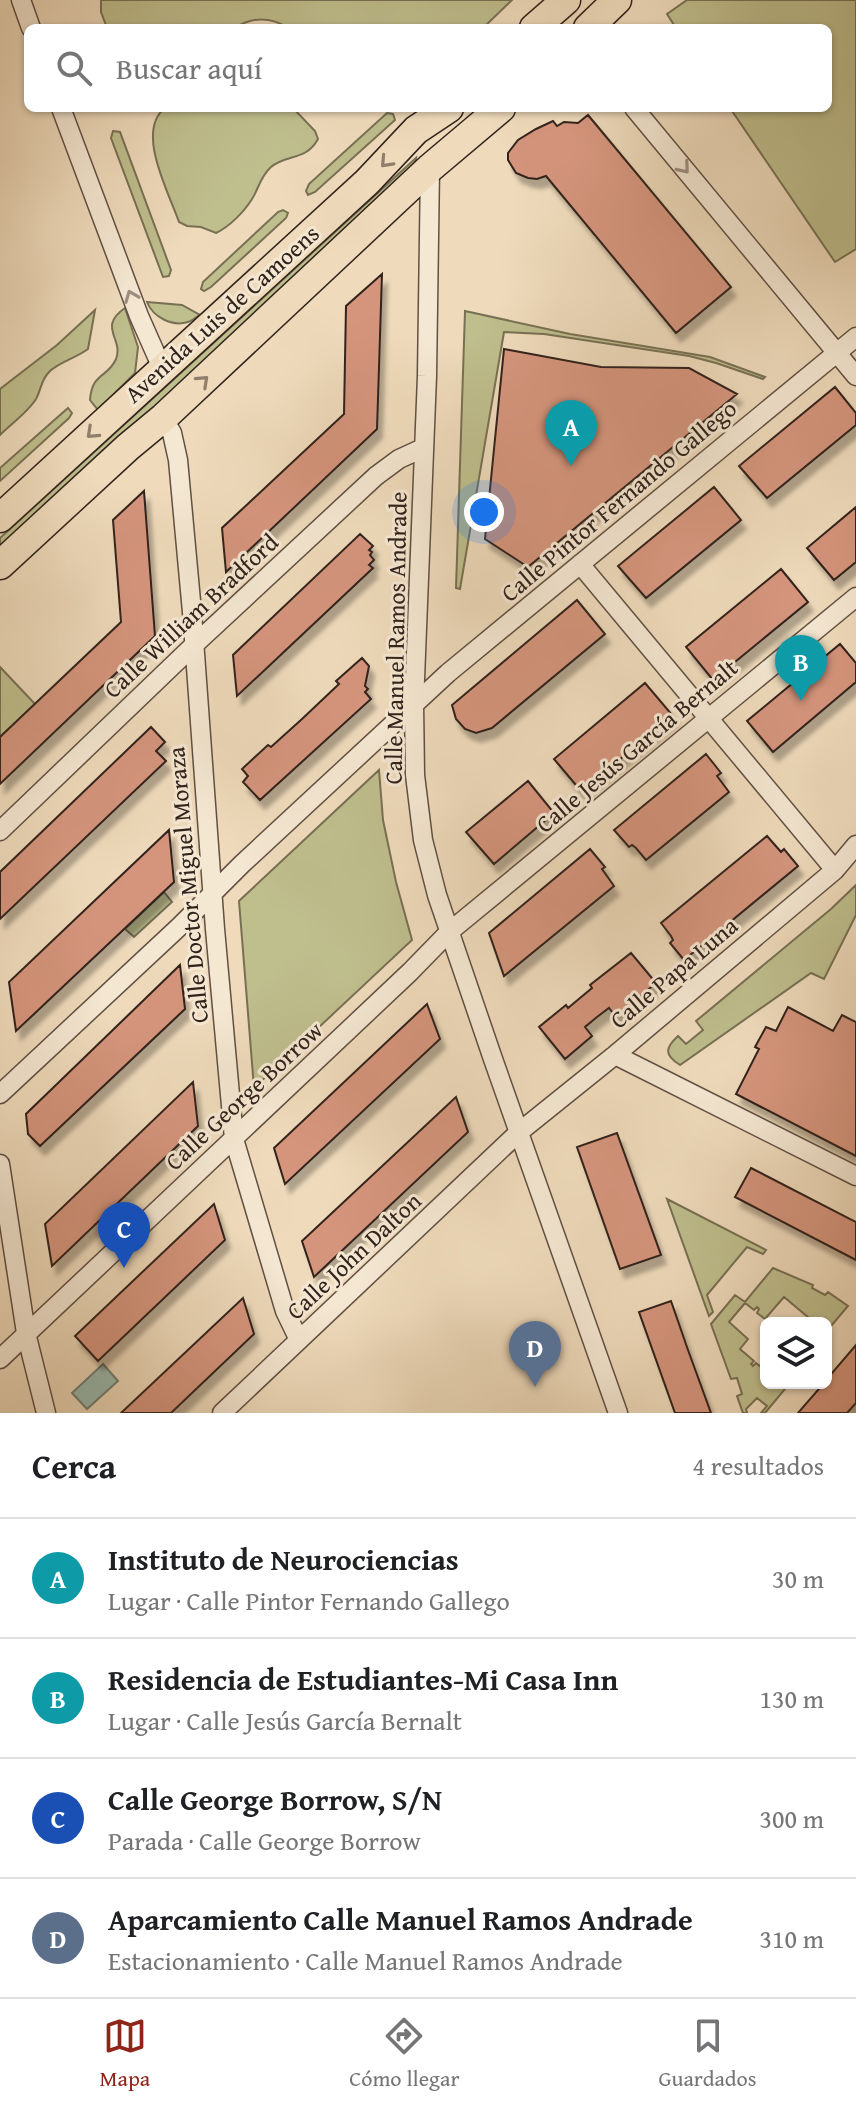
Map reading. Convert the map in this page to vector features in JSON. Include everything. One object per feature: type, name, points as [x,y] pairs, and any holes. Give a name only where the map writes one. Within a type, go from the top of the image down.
[{"type":"main road","points":[[539,24],[566,0]]},
{"type":"main road","points":[[592,24],[617,0]]},
{"type":"main road","name":"Avenida Luis de Camoens","points":[[0,518],[367,182],[416,130],[444,112]]},
{"type":"main road","name":"Avenida Luis de Camoens","points":[[430,168],[429,150],[446,112]]},
{"type":"main road","name":"Avenida Luis de Camoens","points":[[0,565],[163,418],[430,168],[496,112]]},
{"type":"street","points":[[21,0],[30,24]]},
{"type":"street","points":[[62,112],[131,298],[162,368]]},
{"type":"street","points":[[637,112],[856,376]]},
{"type":"street","name":"Calle Manuel Ramos Andrade","points":[[430,168],[427,361],[414,704],[415,775],[423,840],[449,932],[618,1413]]},
{"type":"street","name":"Calle Pintor Fernando Gallego","points":[[0,1094],[414,704],[856,337]]},
{"type":"street","name":"Calle Doctor Miguel Moraza","points":[[163,418],[177,450],[234,1139],[285,1311],[299,1340]]},
{"type":"street","name":"Calle William Bradford","points":[[0,831],[381,471],[423,448]]},
{"type":"street","points":[[580,564],[835,870]]},
{"type":"street","name":"Calle Jesús García Bernalt","points":[[449,932],[856,597]]},
{"type":"street","name":"Calle Papa Luna","points":[[518,1133],[835,870],[856,845]]},
{"type":"street","name":"Calle George Borrow","points":[[0,1359],[449,932]]},
{"type":"street","points":[[615,1055],[856,1176]]},
{"type":"street","name":"Calle John Dalton","points":[[222,1413],[518,1133]]},
{"type":"street","points":[[0,1164],[26,1333],[46,1413]]},
{"type":"shaded area","points":[[101,0],[512,0],[487,24],[280,24],[262,19],[242,24],[106,24]]},
{"type":"shaded area","points":[[687,0],[856,0],[856,249],[835,262],[733,112],[832,112],[832,24],[673,24],[667,14]]},
{"type":"shaded area","points":[[162,112],[297,112],[315,131],[318,139],[308,151],[271,167],[245,209],[216,233],[179,222],[157,163],[153,131]]},
{"type":"shaded area","points":[[387,113],[393,114],[395,120],[308,195],[309,184]]},
{"type":"shaded area","points":[[113,131],[120,132],[171,270],[169,276],[163,277],[111,138]]},
{"type":"shaded area","points":[[416,158],[414,170],[0,550],[0,538]]},
{"type":"shaded area","points":[[283,210],[288,213],[286,218],[211,287],[204,291],[201,289],[203,282]]},
{"type":"shaded area","points":[[147,302],[182,305],[200,315],[188,322],[170,322],[154,312]]},
{"type":"shaded area","points":[[125,308],[138,347],[135,373],[98,410],[90,400],[91,391],[116,359],[118,352],[113,321]]},
{"type":"shaded area","points":[[95,310],[88,349],[50,371],[33,404],[0,435],[0,389],[57,345]]},
{"type":"shaded area","points":[[465,311],[570,334],[710,357],[765,377],[763,379],[689,356],[544,334],[504,332],[460,589],[456,588]]},
{"type":"shaded area","points":[[68,408],[72,413],[69,418],[0,481],[0,468]]},
{"type":"shaded area","points":[[0,667],[35,704],[0,737]]},
{"type":"shaded area","points":[[379,770],[383,820],[412,940],[254,1088],[239,901]]},
{"type":"shaded area","points":[[856,885],[856,915],[824,979],[811,973],[680,1065],[671,1058],[668,1051],[678,1036],[686,1044],[703,1030],[696,1021]]},
{"type":"shaded area","points":[[164,892],[172,902],[134,937],[125,929]]},
{"type":"shaded area","points":[[667,1199],[766,1250],[763,1254],[747,1247],[707,1295],[713,1312],[709,1316]]},
{"type":"shaded area","points":[[773,1268],[813,1285],[812,1288],[825,1295],[828,1292],[848,1306],[832,1325],[832,1317],[808,1317],[784,1297],[767,1317],[757,1313],[757,1307],[754,1310],[745,1303],[729,1322],[748,1339],[740,1349],[754,1361],[753,1366],[756,1363],[760,1366],[760,1389],[785,1389],[765,1413],[761,1413],[767,1406],[757,1398],[746,1409],[747,1413],[743,1413],[737,1396],[742,1394],[737,1378],[731,1379],[711,1324],[735,1295],[745,1302]]},
{"type":"water","points":[[103,1364],[118,1381],[87,1409],[72,1393]]},
{"type":"building","points":[[588,115],[731,287],[676,333],[546,176],[537,179],[516,173],[508,160],[508,153],[518,140],[536,129],[553,121],[557,126],[564,122],[578,123]]},
{"type":"building","points":[[382,274],[377,429],[226,572],[222,528],[344,414],[346,306]]},
{"type":"building","points":[[504,349],[601,367],[689,368],[737,394],[528,567],[485,539]]},
{"type":"building","points":[[835,387],[856,413],[856,425],[767,498],[739,466]]},
{"type":"building","points":[[714,487],[741,520],[646,598],[618,566]]},
{"type":"building","points":[[144,491],[155,636],[0,784],[0,737],[121,622],[113,520]]},
{"type":"building","points":[[856,507],[856,562],[834,580],[807,548]]},
{"type":"building","points":[[360,534],[373,546],[369,550],[374,560],[369,565],[373,568],[237,696],[233,655]]},
{"type":"building","points":[[781,569],[808,602],[713,680],[686,647]]},
{"type":"building","points":[[577,600],[605,634],[492,728],[476,733],[465,729],[456,719],[452,705]]},
{"type":"building","points":[[840,644],[856,663],[856,682],[773,752],[747,721]]},
{"type":"building","points":[[362,658],[369,666],[365,686],[368,689],[365,692],[371,699],[260,800],[243,782],[248,776],[242,769],[302,719],[339,684],[336,681]]},
{"type":"building","points":[[645,683],[673,716],[581,791],[554,759]]},
{"type":"building","points":[[151,727],[165,742],[156,751],[166,761],[0,919],[0,872]]},
{"type":"building","points":[[706,754],[721,773],[717,776],[729,792],[646,860],[614,830]]},
{"type":"building","points":[[528,781],[554,813],[494,864],[466,832]]},
{"type":"building","points":[[169,830],[174,882],[16,1031],[9,982]]},
{"type":"building","points":[[767,836],[781,852],[784,849],[798,866],[684,960],[670,943],[673,940],[661,923]]},
{"type":"building","points":[[590,849],[605,867],[602,869],[614,886],[504,976],[489,933]]},
{"type":"building","points":[[631,953],[656,983],[616,1017],[609,1008],[585,1027],[592,1036],[565,1059],[539,1027],[566,1005],[568,1008],[592,988],[590,985]]},
{"type":"building","points":[[180,965],[185,1009],[40,1146],[28,1134],[26,1114]]},
{"type":"building","points":[[427,1004],[440,1039],[285,1184],[274,1148]]},
{"type":"building","points":[[788,1007],[833,1031],[842,1015],[856,1022],[856,1156],[736,1094],[759,1049],[755,1047],[766,1027],[776,1031]]},
{"type":"building","points":[[193,1082],[198,1126],[52,1266],[45,1224]]},
{"type":"building","points":[[456,1097],[468,1132],[314,1277],[302,1241]]},
{"type":"building","points":[[617,1133],[661,1255],[620,1269],[577,1147]]},
{"type":"building","points":[[751,1168],[856,1222],[856,1260],[735,1197]]},
{"type":"building","points":[[214,1204],[225,1240],[98,1361],[75,1336]]},
{"type":"building","points":[[243,1298],[254,1334],[171,1413],[121,1413]]},
{"type":"building","points":[[671,1301],[711,1413],[675,1413],[639,1312]]},
{"type":"building","points":[[856,1345],[856,1403],[847,1413],[798,1413],[819,1389],[832,1389],[832,1373]]},
{"type":"place","name":"Instituto de Neurociencias","points":[[571,466]]},
{"type":"place","name":"Residencia de Estudiantes-Mi Casa Inn","points":[[801,701]]},
{"type":"place","name":"Calle George Borrow, S/N","points":[[124,1268]]},
{"type":"place","name":"Aparcamiento Calle Manuel Ramos Andrade","points":[[535,1387]]}]
